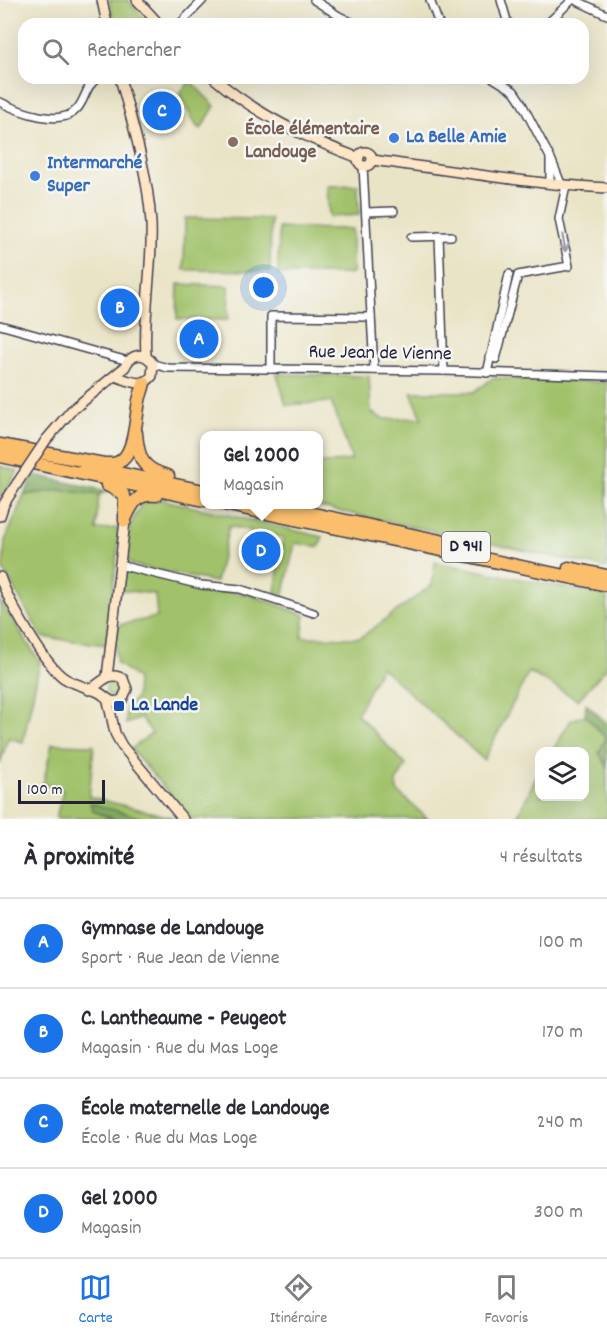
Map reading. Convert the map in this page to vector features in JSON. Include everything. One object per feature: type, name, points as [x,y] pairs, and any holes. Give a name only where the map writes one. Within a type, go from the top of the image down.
[{"type":"highway","points":[[0,446],[115,464],[124,459],[128,452],[136,426],[139,399],[136,382]]},
{"type":"highway","points":[[136,426],[140,456],[150,471],[200,485]]},
{"type":"highway","points":[[0,446],[200,496]]},
{"type":"highway","points":[[0,456],[200,497]]},
{"type":"highway","points":[[54,468],[74,477],[118,489],[123,493],[125,499],[125,521]]},
{"type":"highway","points":[[125,521],[132,503],[145,494],[178,499],[200,497]]},
{"type":"highway","name":"D 941","points":[[248,509],[607,585]]},
{"type":"highway","name":"D 941","points":[[290,509],[607,576]]},
{"type":"main road","points":[[102,0],[106,18]]},
{"type":"main road","points":[[137,0],[154,18]]},
{"type":"main road","points":[[115,376],[136,382],[149,380],[153,369],[146,356],[144,337],[150,269],[151,221],[138,151],[121,84]]},
{"type":"main road","points":[[222,84],[249,104],[281,123],[370,165],[372,160],[467,175],[513,178],[564,186],[607,188]]},
{"type":"main road","points":[[136,382],[126,374],[130,361],[144,337]]},
{"type":"main road","points":[[0,516],[4,504],[46,440],[72,411],[130,361],[146,356]]},
{"type":"main road","points":[[125,521],[110,659],[109,689],[112,724],[122,746],[183,819]]},
{"type":"main road","points":[[0,577],[48,663],[65,678],[89,690],[109,689]]},
{"type":"street","points":[[186,18],[203,0]]},
{"type":"street","points":[[314,0],[343,18]]},
{"type":"street","points":[[430,0],[437,18]]},
{"type":"street","points":[[501,0],[506,18]]},
{"type":"street","points":[[552,18],[573,0],[607,15]]},
{"type":"street","points":[[0,102],[20,112],[35,116],[65,117],[77,109],[90,84]]},
{"type":"street","points":[[490,357],[496,359],[518,275],[569,266],[560,219],[564,186],[514,91],[503,84]]},
{"type":"street","points":[[550,156],[550,184]]},
{"type":"street","points":[[361,162],[366,212],[374,370]]},
{"type":"street","points":[[366,212],[394,211]]},
{"type":"street","points":[[439,236],[444,371]]},
{"type":"street","points":[[411,237],[451,236]]},
{"type":"street","points":[[487,373],[509,274]]},
{"type":"street","points":[[271,369],[271,316],[370,317]]},
{"type":"street","points":[[0,325],[130,361]]},
{"type":"street","name":"Rue Jean de Vienne","points":[[153,369],[444,371],[607,376]]},
{"type":"street","points":[[119,565],[201,585],[240,589],[315,613]]},
{"type":"green space","points":[[109,0],[128,0],[144,18],[113,18]]},
{"type":"green space","points":[[187,84],[193,84],[215,106],[201,129],[197,127],[179,94]]},
{"type":"green space","points":[[358,185],[359,215],[329,217],[327,186]]},
{"type":"green space","points":[[185,218],[271,219],[270,271],[184,270]]},
{"type":"green space","points":[[279,228],[352,229],[352,274],[278,274]]},
{"type":"green space","points":[[178,284],[229,286],[228,320],[177,319]]},
{"type":"green space","points":[[277,374],[369,376],[371,412],[383,419],[422,418],[411,392],[474,392],[493,378],[607,382],[607,568],[323,508],[323,463],[352,460],[331,402],[286,405]]},
{"type":"green space","points":[[0,466],[18,471],[0,500]]},
{"type":"green space","points":[[34,475],[107,491],[99,495],[60,490],[24,495]]},
{"type":"green space","points":[[60,490],[99,495],[96,530],[117,528],[119,535],[107,645],[42,637],[3,569],[5,541],[24,495]]},
{"type":"green space","points":[[155,498],[323,537],[319,547],[295,543],[283,597],[275,592],[283,538],[229,526],[216,582],[132,565],[125,557],[130,526],[143,501]]},
{"type":"green space","points":[[435,562],[607,596],[607,667],[578,700],[529,672],[484,760],[381,667],[357,714],[406,765],[396,782],[397,791],[428,819],[191,819],[131,749],[152,733],[141,718],[126,724],[126,706],[136,698],[137,678],[117,663],[115,650],[119,625],[157,617],[155,594],[121,590],[123,572],[129,570],[205,588],[251,595],[305,615],[302,637],[360,638],[432,585]]},
{"type":"green space","points":[[0,601],[40,662],[23,742],[8,738],[0,764]]},
{"type":"green space","points":[[111,681],[117,681],[122,689],[120,695],[111,697],[106,692],[106,686]]},
{"type":"green space","points":[[586,704],[607,723],[607,766],[599,753],[606,738],[585,715]]},
{"type":"green space","points":[[585,715],[606,738],[599,753],[607,766],[607,819],[516,819],[535,779],[535,801],[589,801],[589,747],[554,747],[571,720]]},
{"type":"green space","points":[[52,744],[94,745],[89,797],[175,818],[145,819],[93,811],[114,819],[56,818],[63,791],[43,784]]},
{"type":"green space","points":[[90,803],[145,819],[114,819],[93,811]]},
{"type":"place","name":"École maternelle de Landouge","points":[[162,111]]},
{"type":"place","name":"La Belle Amie","points":[[394,138]]},
{"type":"place","name":"École élémentaire Landouge","points":[[233,142]]},
{"type":"place","name":"Intermarché Super","points":[[35,176]]},
{"type":"place","name":"C. Lantheaume - Peugeot","points":[[120,308]]},
{"type":"place","name":"Gymnase de Landouge","points":[[199,339]]},
{"type":"place","name":"Gel 2000","points":[[261,551]]},
{"type":"place","name":"La Lande","points":[[119,706]]}]
